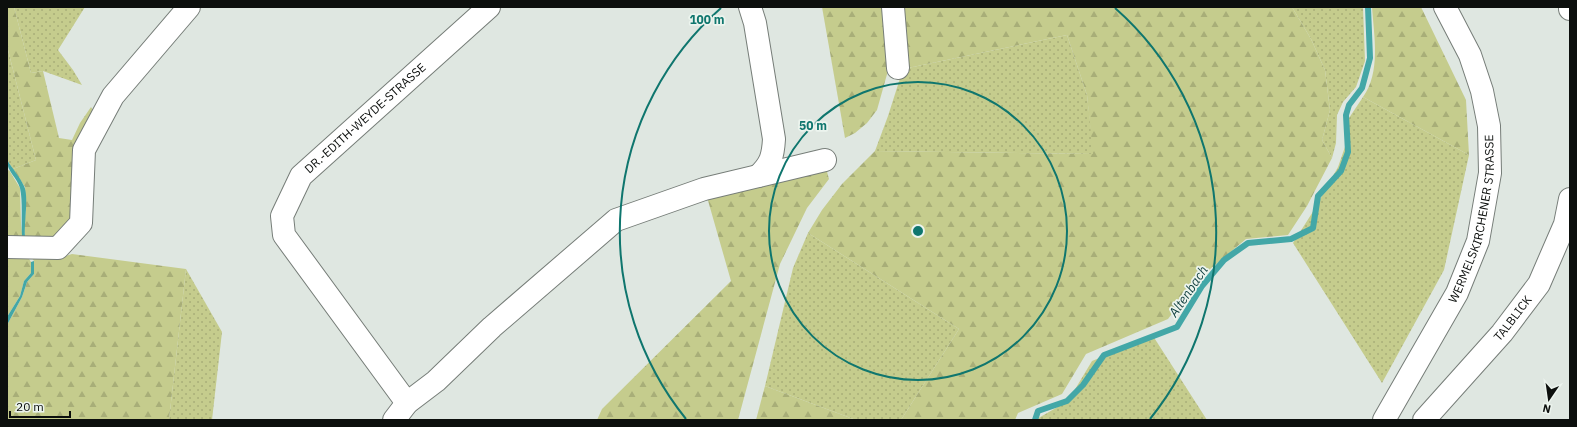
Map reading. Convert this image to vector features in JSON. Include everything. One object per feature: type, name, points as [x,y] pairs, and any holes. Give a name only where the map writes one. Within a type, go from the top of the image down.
[{"type":"street","points":[[7,247],[58,248],[81,223],[84,150],[113,96],[189,7]]},
{"type":"street","name":"DR.-EDITH-WEYDE-STRASSE","points":[[407,403],[284,235],[282,216],[300,176],[489,7]]},
{"type":"street","points":[[750,7],[755,22],[774,139],[773,154],[768,167],[758,176]]},
{"type":"street","points":[[894,7],[898,68]]},
{"type":"street","name":"WERMELSKIRCHENER STRASSE","points":[[1384,420],[1457,293],[1478,241],[1490,174],[1490,126],[1482,91],[1470,55],[1445,7]]},
{"type":"street","points":[[394,420],[407,403],[436,381],[492,327],[616,220],[704,188],[825,160]]},
{"type":"street","name":"TALBLICK","points":[[1424,420],[1502,333],[1540,284],[1565,224],[1570,199]]},
{"type":"green space","points":[[7,7],[14,7],[31,73],[43,71],[59,138],[72,140],[80,123],[91,107],[93,110],[87,122],[75,215],[59,258],[72,254],[186,269],[169,420],[7,420],[7,325],[22,297],[27,282],[34,274],[34,261],[26,250],[24,225],[26,211],[25,187],[13,169],[36,160],[7,46]]},
{"type":"green space","points":[[14,7],[85,7],[58,50],[82,85],[43,71],[31,73]]},
{"type":"green space","points":[[822,7],[886,7],[891,60],[877,110],[867,123],[855,133],[845,138]]},
{"type":"green space","points":[[900,7],[1292,7],[1311,39],[1325,70],[1330,110],[1322,140],[1332,158],[1307,206],[1288,235],[1246,239],[1197,280],[1168,319],[1086,354],[1062,394],[1018,413],[1015,420],[901,420],[959,329],[808,233],[822,210],[842,184],[875,151],[1093,154],[1087,95],[1067,35],[903,69]]},
{"type":"green space","points":[[1292,7],[1363,7],[1365,61],[1356,87],[1343,102],[1337,115],[1336,143],[1332,158],[1322,140],[1330,110],[1325,70],[1311,39]]},
{"type":"green space","points":[[1372,7],[1421,7],[1466,100],[1469,155],[1363,97],[1369,87],[1374,65],[1375,42]]},
{"type":"green space","points":[[1067,35],[1087,95],[1094,154],[875,151],[903,69]]},
{"type":"green space","points":[[7,46],[36,160],[13,169],[7,160]]},
{"type":"green space","points":[[1363,97],[1469,155],[1444,270],[1382,383],[1293,243],[1314,210],[1338,167],[1346,144],[1349,118]]},
{"type":"green space","points":[[826,168],[829,179],[807,208],[780,264],[738,420],[597,420],[602,409],[731,281],[707,197]]},
{"type":"green space","points":[[9,170],[20,188],[21,224],[24,251],[31,262],[31,273],[24,281],[20,296],[7,317],[7,171]]},
{"type":"green space","points":[[808,233],[959,329],[901,420],[856,420],[765,386],[793,268]]},
{"type":"green space","points":[[186,269],[222,332],[212,420],[169,420]]},
{"type":"green space","points":[[1153,336],[1207,420],[1035,420],[1068,401],[1092,361]]},
{"type":"green space","points":[[765,386],[856,420],[756,420]]},
{"type":"water","points":[[7,160],[20,179],[25,190],[25,236],[22,236],[20,188],[10,171]]},
{"type":"water","points":[[34,261],[34,274],[27,282],[22,297],[7,325],[7,317],[20,296],[24,281],[31,273],[31,262]]},
{"type":"waterway","name":"Altenbach","points":[[1035,420],[1038,411],[1067,401],[1083,385],[1104,355],[1177,327],[1202,286],[1224,260],[1248,243],[1291,239],[1313,228],[1318,196],[1341,171],[1348,152],[1346,115],[1349,105],[1362,88],[1370,58],[1368,7]]}]
